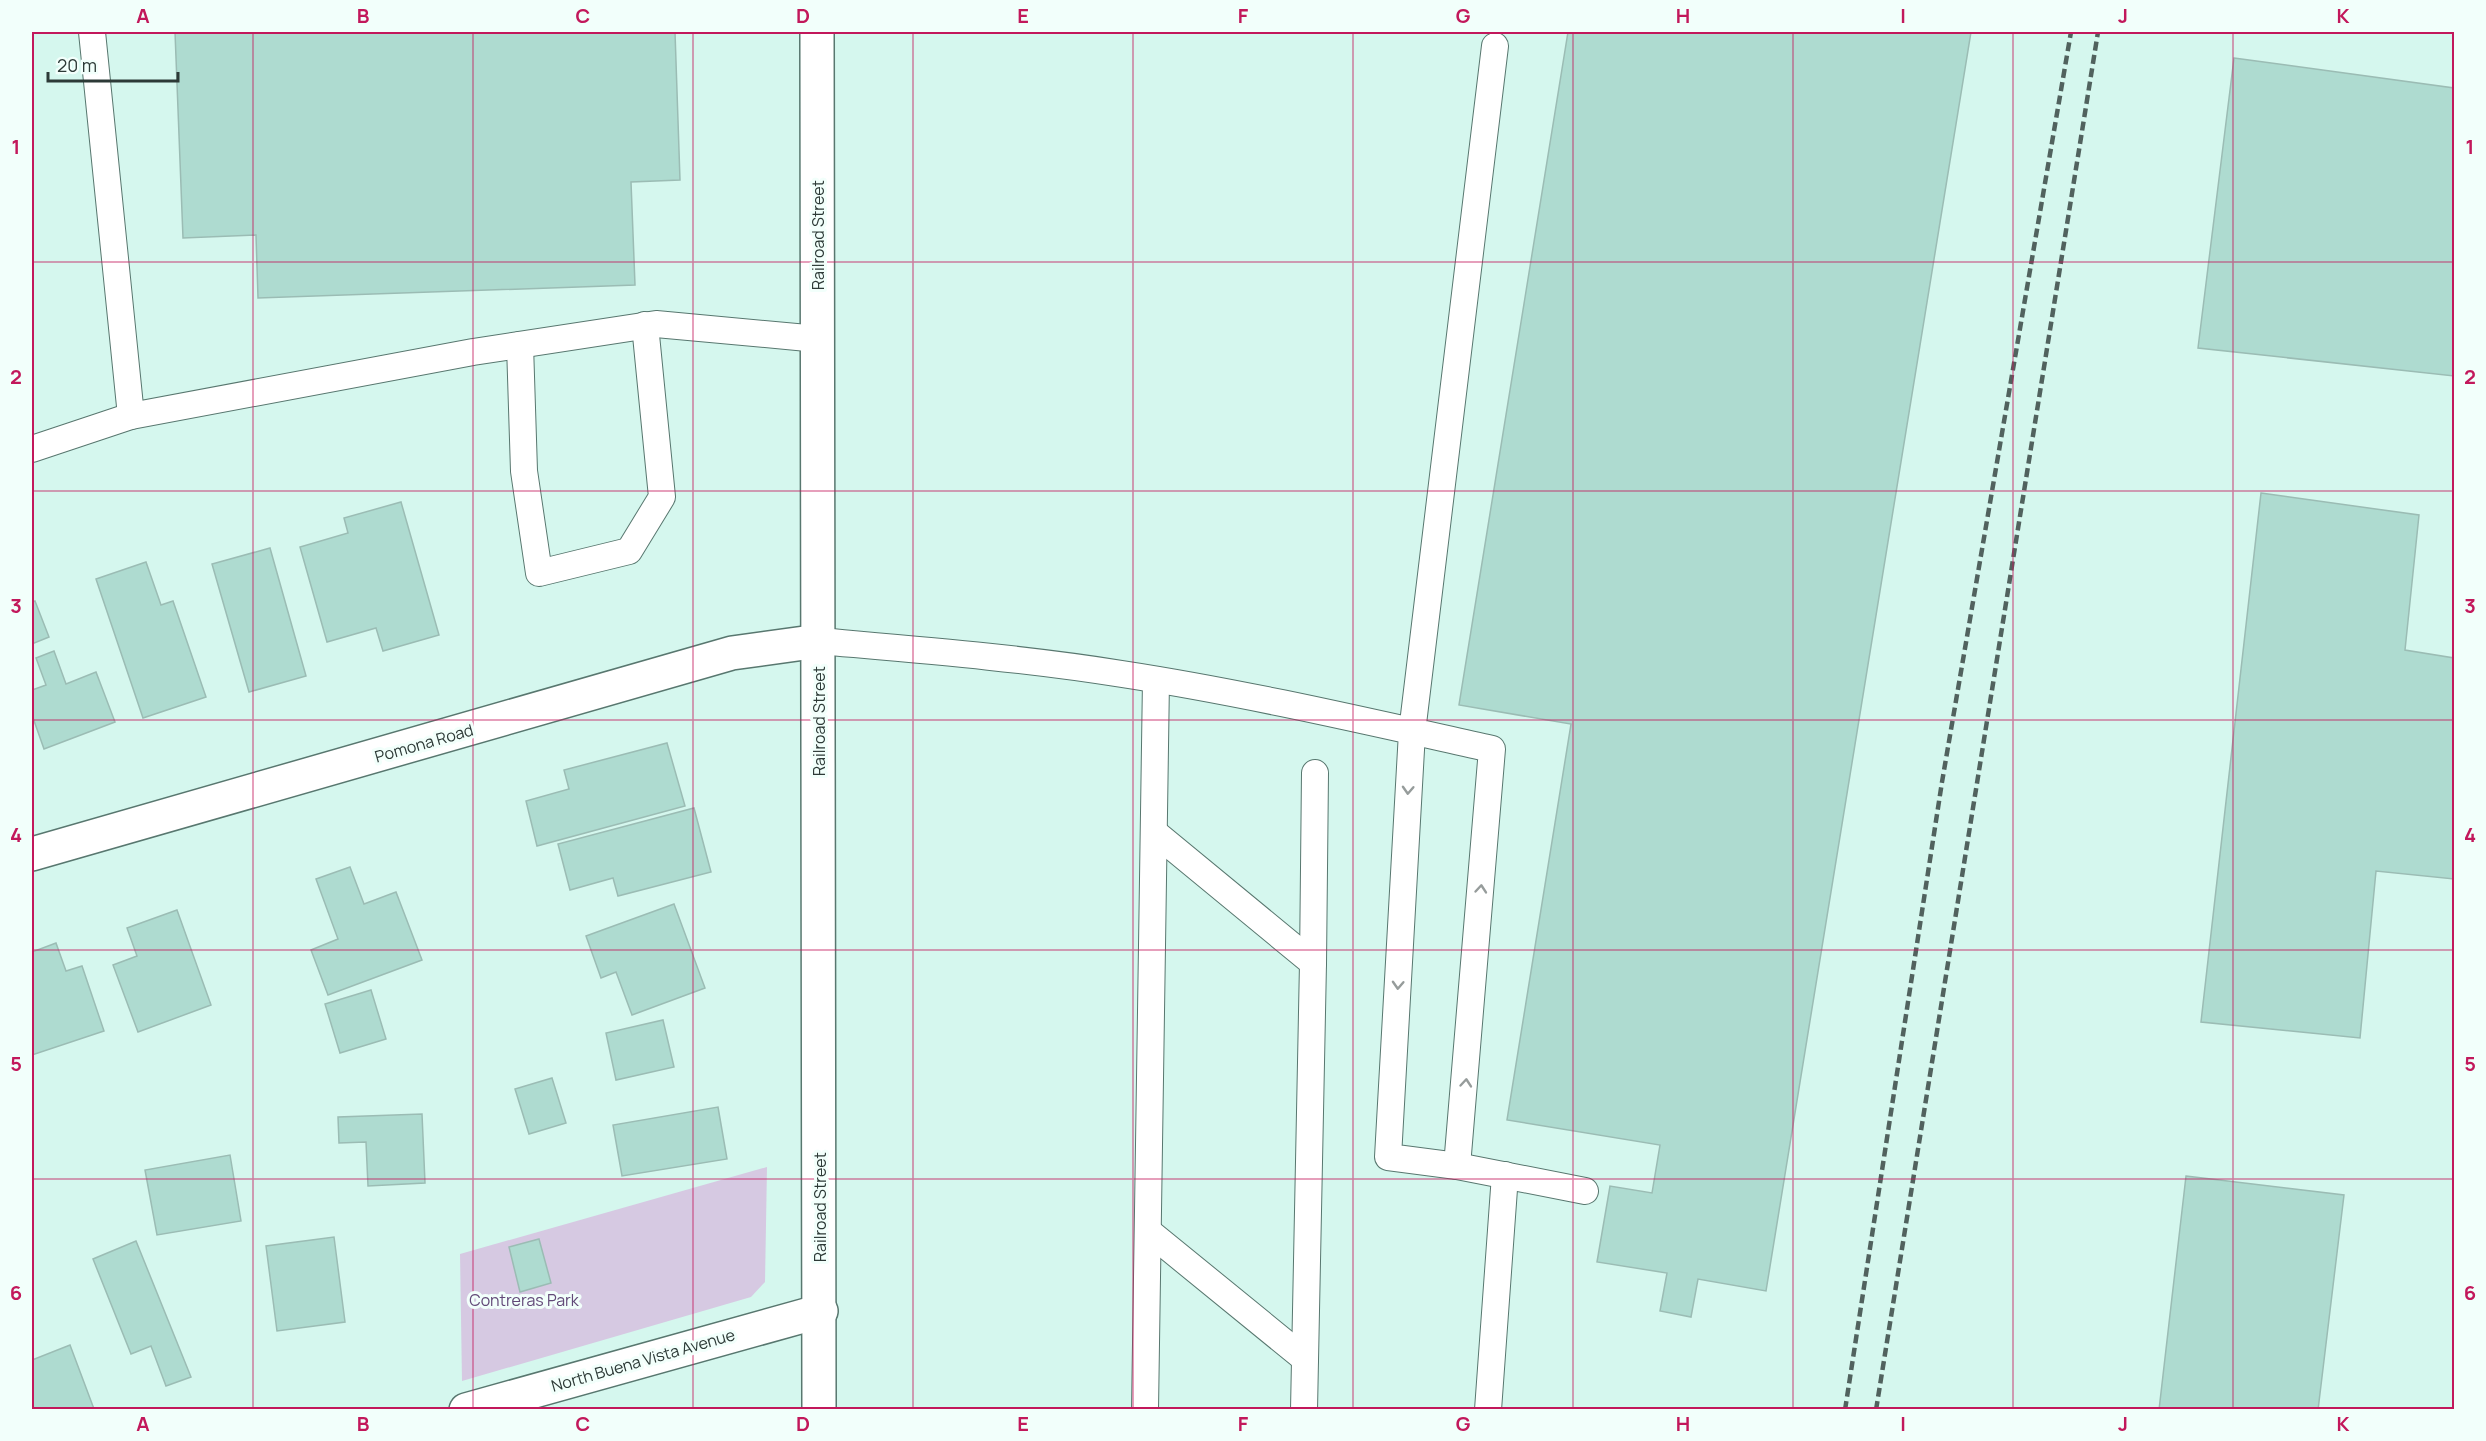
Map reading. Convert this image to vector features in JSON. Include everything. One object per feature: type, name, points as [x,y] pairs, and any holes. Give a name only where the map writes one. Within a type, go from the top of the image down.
[{"type":"main road","name":"Railroad Street","points":[[817,32],[821,1311],[819,1410]]},
{"type":"main road","name":"Pomona Road","points":[[32,854],[732,653],[819,641]]},
{"type":"main road","name":"North Buena Vista Avenue","points":[[466,1410],[821,1311]]},
{"type":"lane","points":[[92,32],[131,416]]},
{"type":"lane","points":[[1495,46],[1412,732],[1388,1157],[1458,1153],[1505,1175],[1585,1191]]},
{"type":"lane","points":[[520,345],[524,471],[539,573],[628,551],[662,497],[645,325]]},
{"type":"lane","points":[[32,449],[131,416],[520,345],[645,325],[818,339]]},
{"type":"lane","points":[[819,641],[957,653],[1156,680],[1492,749],[1458,1153]]},
{"type":"lane","points":[[1145,1410],[1156,680]]},
{"type":"lane","points":[[1304,1410],[1315,773]]},
{"type":"lane","points":[[1154,832],[1312,963]]},
{"type":"lane","points":[[1488,1410],[1505,1175]]},
{"type":"lane","points":[[1148,1231],[1305,1359]]},
{"type":"green space","name":"Contreras Park","points":[[767,1167],[765,1282],[751,1297],[462,1381],[460,1254]]},
{"type":"building","points":[[175,32],[675,32],[680,180],[631,182],[635,285],[258,298],[256,235],[183,238]]},
{"type":"building","points":[[1568,32],[1971,32],[1766,1291],[1698,1279],[1691,1317],[1660,1311],[1667,1273],[1597,1262],[1610,1186],[1652,1193],[1660,1145],[1507,1120],[1571,724],[1459,705]]},
{"type":"building","points":[[2234,58],[2454,88],[2454,376],[2198,348]]},
{"type":"building","points":[[2261,493],[2419,515],[2405,650],[2454,658],[2454,879],[2376,871],[2360,1038],[2201,1022]]},
{"type":"building","points":[[401,502],[439,635],[383,651],[376,628],[327,642],[300,547],[348,533],[344,518]]},
{"type":"building","points":[[270,548],[306,676],[249,692],[212,564]]},
{"type":"building","points":[[146,562],[161,605],[173,601],[206,697],[143,718],[96,579]]},
{"type":"building","points":[[35,601],[49,637],[32,644],[32,602]]},
{"type":"building","points":[[54,651],[66,684],[96,672],[115,722],[44,749],[32,715],[32,690],[46,685],[36,658]]},
{"type":"building","points":[[667,743],[685,806],[537,846],[526,801],[569,789],[564,770]]},
{"type":"building","points":[[694,808],[711,872],[618,896],[613,878],[570,890],[558,844]]},
{"type":"building","points":[[350,867],[364,904],[396,892],[422,960],[328,995],[311,950],[338,939],[316,879]]},
{"type":"building","points":[[674,904],[705,988],[632,1015],[616,972],[601,978],[586,936]]},
{"type":"building","points":[[177,910],[211,1005],[138,1032],[113,965],[137,956],[127,928]]},
{"type":"building","points":[[56,943],[66,971],[82,966],[104,1031],[32,1055],[32,952]]},
{"type":"building","points":[[371,990],[386,1039],[340,1053],[325,1004]]},
{"type":"building","points":[[663,1020],[674,1067],[616,1080],[606,1033]]},
{"type":"building","points":[[552,1078],[566,1123],[529,1134],[515,1089]]},
{"type":"building","points":[[718,1107],[727,1159],[622,1176],[613,1125]]},
{"type":"building","points":[[422,1114],[425,1183],[368,1186],[366,1142],[339,1143],[338,1117]]},
{"type":"building","points":[[230,1155],[241,1221],[157,1235],[145,1170]]},
{"type":"building","points":[[2186,1176],[2344,1195],[2318,1410],[2159,1410]]},
{"type":"building","points":[[334,1237],[345,1322],[277,1331],[266,1246]]},
{"type":"building","points":[[539,1239],[551,1283],[520,1292],[509,1247]]},
{"type":"building","points":[[136,1241],[191,1377],[166,1386],[151,1346],[131,1354],[93,1259]]},
{"type":"building","points":[[70,1345],[94,1409],[32,1410],[32,1360]]},
{"type":"railway","points":[[1845,1410],[1942,782],[2071,32]]},
{"type":"railway","points":[[1876,1410],[2098,32]]}]
